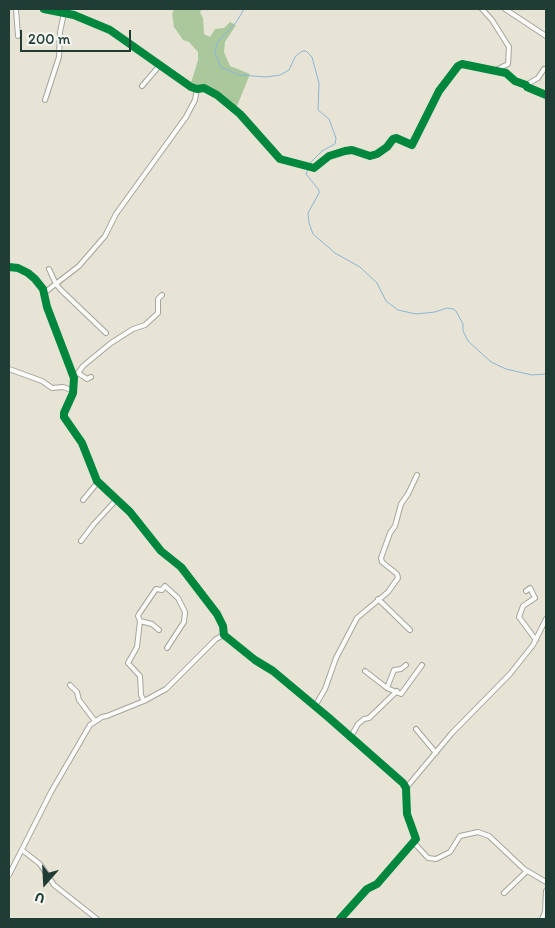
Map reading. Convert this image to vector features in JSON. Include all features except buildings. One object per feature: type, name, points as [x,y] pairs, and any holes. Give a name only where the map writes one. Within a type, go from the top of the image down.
[{"type":"street","points":[[16,9],[18,36]]},
{"type":"street","points":[[44,9],[64,13],[110,30],[197,89],[204,88],[217,95],[240,114],[280,159],[315,168],[329,156],[345,151],[352,150],[370,156],[377,154],[387,147],[393,138],[412,145],[439,91],[458,66],[462,64],[508,74],[516,81],[546,95]]},
{"type":"street","points":[[482,9],[492,20],[509,47],[508,64],[494,70]]},
{"type":"street","points":[[505,9],[546,36]]},
{"type":"street","points":[[44,100],[60,58],[60,32],[64,13]]},
{"type":"street","points":[[142,86],[160,65]]},
{"type":"street","points":[[526,85],[538,78],[544,69]]},
{"type":"street","points":[[44,293],[79,266],[91,254],[109,230],[116,214],[189,112],[195,100],[197,89]]},
{"type":"street","points":[[9,267],[18,268],[32,276],[44,293],[47,307],[76,374],[74,391],[64,416],[82,443],[98,482],[116,498],[162,551],[181,567],[217,614],[223,626],[224,635],[255,660],[273,671],[315,706],[403,783],[406,788],[407,814],[416,839],[377,884],[368,889],[340,919]]},
{"type":"street","points":[[49,269],[56,284],[106,333]]},
{"type":"street","points":[[76,374],[111,343],[133,329],[145,325],[158,313],[158,299],[162,295]]},
{"type":"street","points":[[9,369],[42,381],[52,388],[63,387],[74,391]]},
{"type":"street","points":[[76,374],[87,380],[91,377]]},
{"type":"street","points":[[315,706],[326,689],[336,658],[357,618],[393,587],[398,576],[380,558],[394,526],[400,505],[408,494],[417,475]]},
{"type":"street","points":[[84,500],[98,482]]},
{"type":"street","points":[[82,541],[116,498]]},
{"type":"street","points":[[144,701],[141,695],[140,676],[128,663],[137,646],[140,621],[138,616],[156,588],[162,590],[165,586],[178,598],[186,612],[184,622],[167,648]]},
{"type":"street","points":[[526,591],[530,588],[534,598],[522,606],[519,616],[536,640]]},
{"type":"street","points":[[378,599],[410,630]]},
{"type":"street","points":[[406,788],[452,733],[510,674],[536,640],[546,619]]},
{"type":"street","points":[[140,621],[152,624],[159,630]]},
{"type":"street","points":[[9,875],[85,731],[94,721],[102,716],[107,716],[144,701],[166,689],[216,639],[224,635]]},
{"type":"street","points":[[387,688],[394,670],[401,669],[406,665]]},
{"type":"street","points":[[365,671],[387,688],[402,693],[422,665]]},
{"type":"street","points":[[70,685],[77,692],[79,700],[94,721]]},
{"type":"street","points":[[350,738],[358,724],[364,719],[369,718],[397,691]]},
{"type":"street","points":[[416,730],[436,753]]},
{"type":"street","points":[[412,843],[428,858],[436,859],[450,852],[460,836],[478,832],[489,836],[527,871],[546,882]]},
{"type":"street","points":[[22,850],[40,864],[54,885],[97,919]]},
{"type":"street","points":[[504,893],[527,871]]},
{"type":"street","points":[[542,919],[545,912],[546,891]]},
{"type":"green space","points":[[174,9],[202,9],[200,12],[203,18],[204,34],[210,37],[215,29],[224,28],[230,22],[236,25],[225,42],[224,52],[230,66],[250,74],[237,106],[232,109],[215,96],[191,83],[198,60],[198,52],[189,42],[183,40],[174,27],[172,14]]},
{"type":"waterway","points":[[244,9],[237,21],[217,43],[215,53],[221,67],[239,75],[267,77],[280,75],[289,70],[295,57],[302,51],[306,51],[312,57],[319,83],[318,110],[329,119],[336,138],[335,144],[322,151],[310,163],[306,174],[319,190],[308,213],[313,234],[335,253],[360,267],[377,283],[386,301],[398,310],[416,314],[435,312],[447,308],[453,309],[463,324],[463,331],[468,341],[491,362],[506,369],[532,375],[546,374]]},
{"type":"cycle path","points":[[44,9],[74,15],[110,30],[191,87],[197,89],[204,88],[217,95],[240,114],[280,159],[314,168],[329,156],[345,151],[352,150],[370,156],[377,154],[396,138],[412,145],[439,91],[458,66],[462,64],[506,73],[515,81],[546,95]]},
{"type":"cycle path","points":[[9,267],[18,268],[28,273],[43,289],[47,307],[74,378],[73,393],[64,417],[82,443],[97,481],[130,512],[161,551],[181,567],[217,614],[223,626],[224,635],[255,660],[273,671],[328,717],[403,783],[406,788],[407,814],[416,839],[377,884],[367,889],[340,919]]}]
